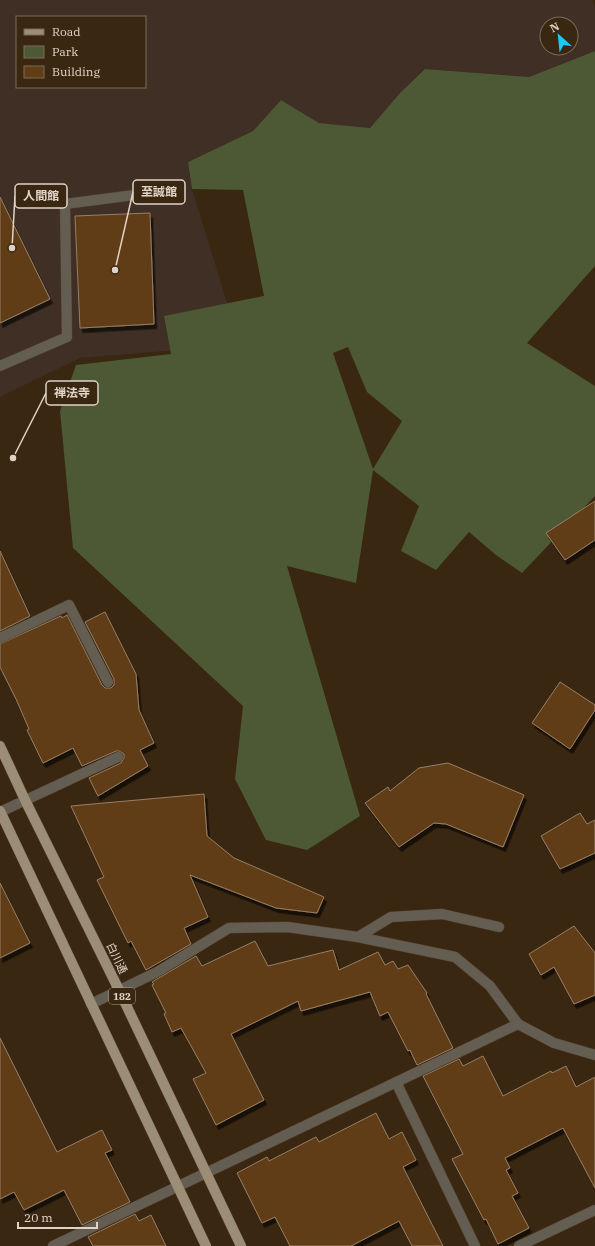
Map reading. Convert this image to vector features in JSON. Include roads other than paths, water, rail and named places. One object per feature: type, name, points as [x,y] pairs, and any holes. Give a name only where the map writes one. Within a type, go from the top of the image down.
[{"type":"main road","name":"白川通","points":[[0,746],[242,1246]]},
{"type":"main road","name":"182","points":[[0,812],[206,1246]]},
{"type":"street","points":[[0,366],[67,337],[65,204],[142,194]]},
{"type":"street","points":[[0,638],[69,605],[108,682]]},
{"type":"street","points":[[0,812],[118,757]]},
{"type":"street","points":[[358,937],[391,917],[442,914],[499,927]]},
{"type":"street","points":[[91,1004],[157,972],[229,928],[287,927],[358,937],[455,957],[490,986],[518,1024],[554,1044],[595,1055]]},
{"type":"street","points":[[53,1246],[518,1024]]},
{"type":"street","points":[[396,1082],[475,1246]]},
{"type":"street","points":[[519,1246],[595,1210]]},
{"type":"place","name":"人間館","points":[[12,248]]},
{"type":"place","name":"至誠館","points":[[115,270]]},
{"type":"place","name":"禅法寺","points":[[13,458]]}]
